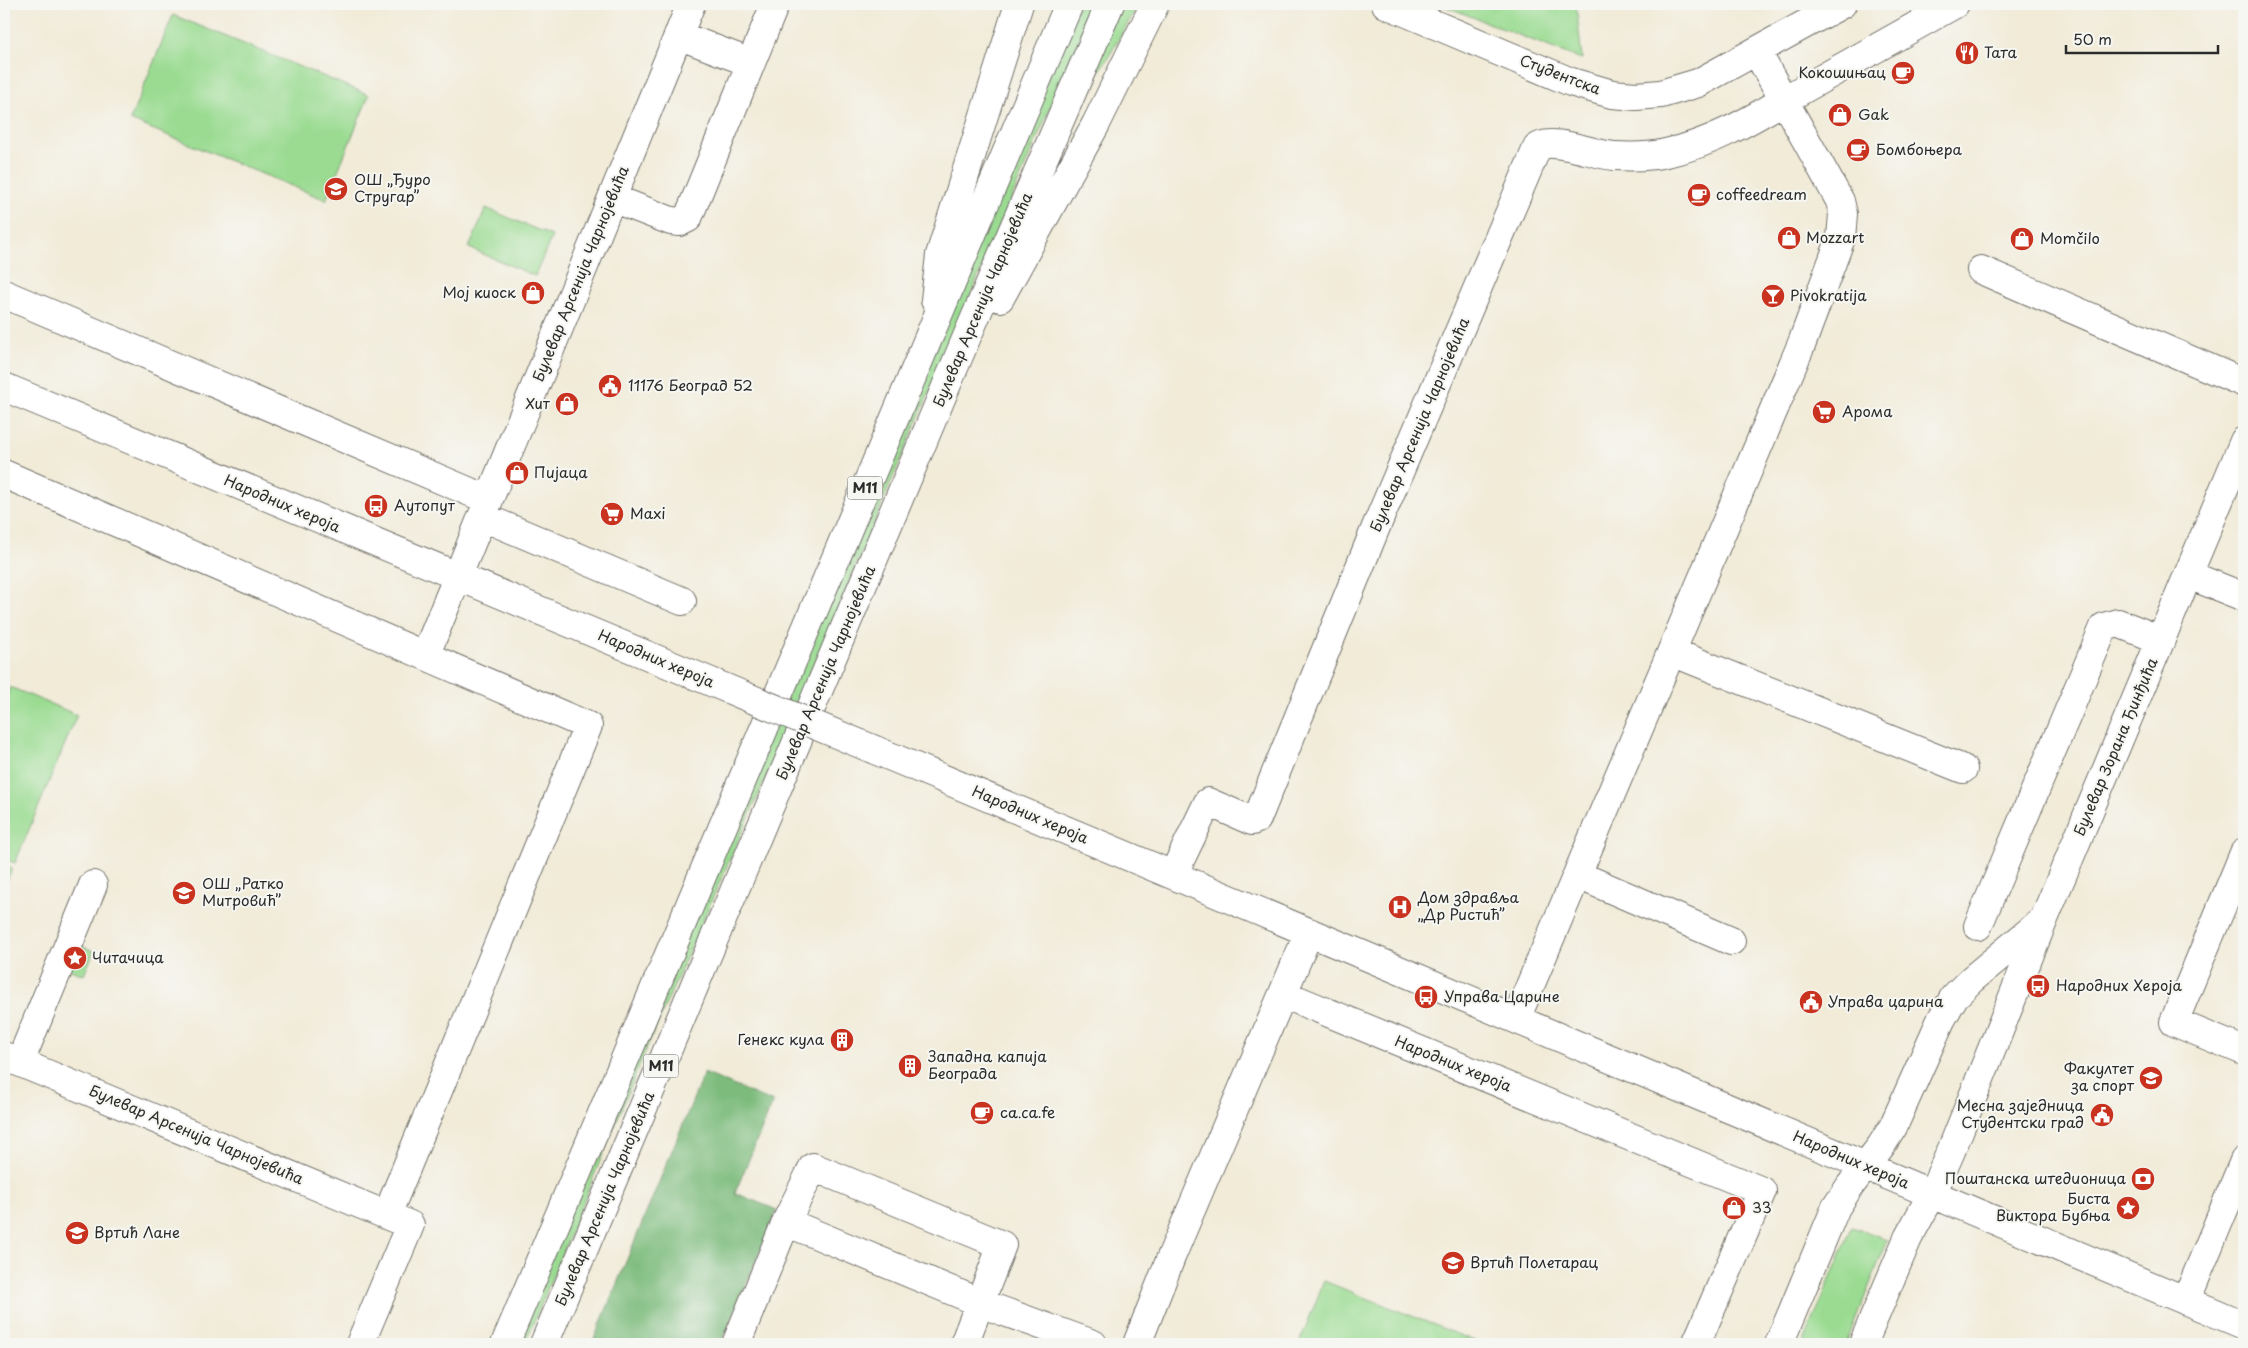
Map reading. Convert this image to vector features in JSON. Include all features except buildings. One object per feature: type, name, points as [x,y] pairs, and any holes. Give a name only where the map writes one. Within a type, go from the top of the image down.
[{"type":"main road","name":"Булевар Арсенија Чарнојевића","points":[[426,654],[691,4]]},
{"type":"main road","points":[[612,198],[671,221],[680,222],[688,218],[775,4]]},
{"type":"main road","points":[[936,318],[934,293],[940,254],[1019,4]]},
{"type":"main road","name":"M11","points":[[505,1344],[1069,4]]},
{"type":"main road","name":"Булевар Арсенија Чарнојевића","points":[[544,1344],[966,339],[1110,4]]},
{"type":"main road","points":[[966,339],[979,328],[993,311],[1096,124],[1155,4]]},
{"type":"main road","name":"Студентска","points":[[1386,4],[1571,82],[1596,90],[1623,95],[1656,94],[1698,83],[1842,4]]},
{"type":"main road","points":[[1783,101],[1955,4]]},
{"type":"main road","points":[[678,35],[751,63]]},
{"type":"main road","points":[[1516,1019],[1802,343],[1840,238],[1843,214],[1840,201],[1756,52]]},
{"type":"main road","name":"Булевар Арсенија Чарнојевића","points":[[1173,875],[1208,802],[1252,821],[1257,819],[1376,527],[1537,148],[1541,145],[1559,144],[1601,155],[1627,157],[1672,152],[1717,136],[1783,101]]},
{"type":"main road","points":[[1981,270],[2244,383]]},
{"type":"main road","points":[[6,303],[486,509],[682,601]]},
{"type":"main road","name":"Народних хероја","points":[[4,387],[875,750],[2244,1325]]},
{"type":"main road","name":"Булевар Зорана Ђинђића","points":[[1863,1344],[1908,1238],[1932,1194],[2044,919],[2244,441]]},
{"type":"main road","points":[[4,474],[426,654],[588,726],[387,1215]]},
{"type":"main road","points":[[2189,575],[2244,597]]},
{"type":"main road","points":[[1978,926],[2104,627],[2118,622],[2161,640]]},
{"type":"main road","points":[[1672,652],[1963,770]]},
{"type":"main road","points":[[2244,853],[2174,1022],[2244,1051]]},
{"type":"main road","points":[[1578,876],[1731,941]]},
{"type":"main road","points":[[12,1059],[93,885]]},
{"type":"main road","name":"Булевар Зорана Ђинђића","points":[[1779,1344],[1836,1207],[1893,1127],[1940,1020],[1954,997],[1971,980],[2044,919]]},
{"type":"main road","points":[[1137,1344],[1172,1255],[1309,932]]},
{"type":"main road","name":"Народних хероја","points":[[1283,994],[1762,1191],[1696,1344]]},
{"type":"main road","name":"Булевар Арсенија Чарнојевића","points":[[12,1059],[410,1225],[360,1344]]},
{"type":"main road","points":[[2186,1301],[2244,1161]]},
{"type":"main road","points":[[736,1344],[786,1222],[813,1167],[1002,1245],[964,1344]]},
{"type":"main road","points":[[786,1222],[980,1302],[1093,1344]]},
{"type":"green space","points":[[1079,4],[1094,4],[761,789],[647,1047],[525,1344],[510,1344]]},
{"type":"green space","points":[[1120,4],[1139,4],[1108,58],[1079,99]]},
{"type":"green space","points":[[1439,4],[1576,4],[1582,59],[1570,55]]},
{"type":"green space","points":[[173,15],[369,95],[326,200],[130,120]]},
{"type":"green space","points":[[486,208],[552,236],[535,276],[469,248]]},
{"type":"green space","points":[[10,687],[77,715],[15,863],[4,859],[4,703]]},
{"type":"green space","points":[[4,864],[12,868],[4,889]]},
{"type":"green space","points":[[72,942],[94,951],[84,975],[62,967]]},
{"type":"green space","points":[[704,1073],[773,1102],[735,1193],[777,1210],[721,1344],[592,1344]]},
{"type":"green space","points":[[1852,1227],[1888,1239],[1846,1344],[1803,1344]]},
{"type":"green space","points":[[1324,1281],[1482,1344],[1299,1344]]},
{"type":"place","name":"Тата","points":[[1967,53]]},
{"type":"place","name":"Кокошињац","points":[[1903,73]]},
{"type":"place","name":"Gak","points":[[1840,115]]},
{"type":"place","name":"Бомбоњера","points":[[1858,150]]},
{"type":"place","name":"ОШ „Ђуро Стругар”","points":[[336,189]]},
{"type":"place","name":"coffeedream","points":[[1699,195]]},
{"type":"place","name":"Mozzart","points":[[1789,238]]},
{"type":"place","name":"Momčilo","points":[[2022,239]]},
{"type":"place","name":"Мој киоск","points":[[533,293]]},
{"type":"place","name":"Pivokratija","points":[[1773,296]]},
{"type":"place","name":"11176 Београд 52","points":[[610,386]]},
{"type":"place","name":"Хит","points":[[567,404]]},
{"type":"place","name":"Арома","points":[[1824,412]]},
{"type":"place","name":"Пијаца","points":[[517,473]]},
{"type":"place","name":"Аутопут","points":[[376,506]]},
{"type":"place","name":"Maxi","points":[[612,514]]},
{"type":"place","name":"ОШ „Ратко Митровић”","points":[[184,893]]},
{"type":"place","name":"Дом здравља „Др Ристић”","points":[[1400,907]]},
{"type":"place","name":"Читачица","points":[[75,958]]},
{"type":"place","name":"Народних Хероја","points":[[2038,986]]},
{"type":"place","name":"Управа Царине","points":[[1426,997]]},
{"type":"place","name":"Управа царина","points":[[1811,1002]]},
{"type":"place","name":"Генекс кула","points":[[842,1040]]},
{"type":"place","name":"Западна капија Београда","points":[[910,1066]]},
{"type":"place","name":"Факултет за спорт","points":[[2151,1078]]},
{"type":"place","name":"ca.ca.fe","points":[[982,1113]]},
{"type":"place","name":"Месна заједница Студентски град","points":[[2102,1115]]},
{"type":"place","name":"Поштанска штедионица","points":[[2143,1179]]},
{"type":"place","name":"33","points":[[1734,1208]]},
{"type":"place","name":"Биста Виктора Бубња","points":[[2128,1208]]},
{"type":"place","name":"Вртић Лане","points":[[77,1233]]},
{"type":"place","name":"Вртић Полетарац","points":[[1453,1263]]}]
